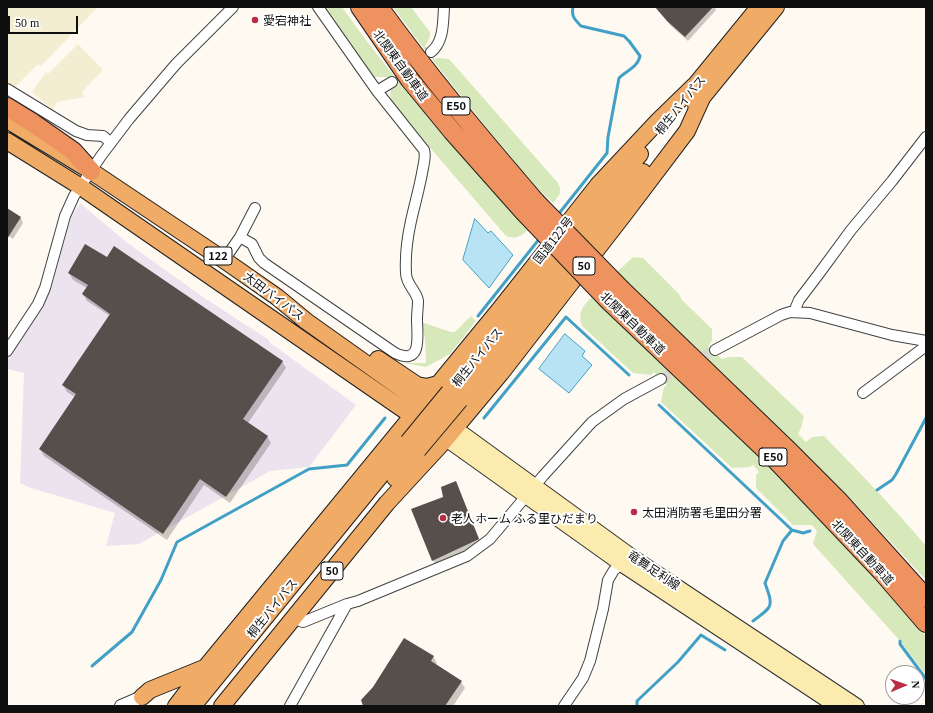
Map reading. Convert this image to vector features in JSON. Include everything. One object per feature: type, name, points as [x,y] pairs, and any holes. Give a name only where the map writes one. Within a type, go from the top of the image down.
[{"type":"highway","points":[[351,7],[393,57]]},
{"type":"highway","name":"北関東自動車道","points":[[360,7],[393,57],[452,131],[529,206],[775,459],[882,572],[926,623]]},
{"type":"highway","name":"北関東自動車道","points":[[379,7],[402,39],[482,139],[529,206]]},
{"type":"highway","name":"桐生バイパス","points":[[698,92],[759,7]]},
{"type":"highway","name":"桐生バイパス","points":[[210,706],[413,446],[449,392],[698,92],[776,7]]},
{"type":"highway","name":"国道122号","points":[[176,706],[205,668],[417,409],[449,392],[598,185],[658,120],[698,92]]},
{"type":"highway","name":"50","points":[[222,706],[387,503],[450,433],[510,361],[625,213],[687,131],[698,92]]},
{"type":"highway","points":[[7,107],[73,151],[92,171]]},
{"type":"highway","name":"太田バイパス","points":[[7,120],[92,171],[277,297],[417,409],[450,433]]},
{"type":"highway","name":"太田バイパス","points":[[7,141],[81,187],[417,409]]},
{"type":"highway","name":"北関東自動車道","points":[[616,296],[816,478],[926,598]]},
{"type":"highway","points":[[277,297],[310,313],[417,385],[449,392]]},
{"type":"highway","name":"桐生バイパス","points":[[193,706],[413,446]]},
{"type":"highway","points":[[142,697],[150,690],[205,668]]},
{"type":"highway","points":[[142,697],[157,695],[163,696],[167,701],[168,706]]},
{"type":"main road","name":"竜舞足利線","points":[[450,433],[535,486],[634,558],[857,706]]},
{"type":"main road","name":"竜舞足利線","points":[[450,433],[526,497],[621,564],[836,706]]},
{"type":"street","points":[[7,351],[38,304],[45,288],[65,216],[74,196],[129,119],[176,64],[233,7]]},
{"type":"street","points":[[240,237],[252,244],[259,258],[264,263],[395,353],[405,356],[413,354],[418,347],[418,300],[406,279],[405,249],[420,188],[425,153],[423,147],[377,91],[318,7]]},
{"type":"street","points":[[431,52],[437,47],[440,40],[444,7]]},
{"type":"street","points":[[377,91],[392,82]]},
{"type":"street","points":[[7,89],[76,132],[87,135],[103,136],[111,143]]},
{"type":"street","points":[[796,312],[796,307],[799,300],[851,230],[926,137]]},
{"type":"street","points":[[224,260],[240,237],[255,208]]},
{"type":"street","points":[[715,350],[781,315],[796,312],[810,313],[892,335],[926,341]]},
{"type":"street","points":[[863,393],[926,346]]},
{"type":"street","points":[[293,618],[302,622],[358,601],[467,556],[490,539],[592,422],[624,399],[661,379]]},
{"type":"street","points":[[564,706],[583,678],[590,661],[602,616],[608,580],[614,570],[621,564],[634,558]]},
{"type":"street","points":[[290,706],[347,604]]},
{"type":"street","points":[[121,706],[142,697]]},
{"type":"shaded area","points":[[7,7],[98,7],[41,66],[38,64],[14,88],[7,84]]},
{"type":"shaded area","points":[[78,44],[103,70],[82,92],[85,97],[57,102],[53,110],[32,92],[46,72],[48,74]]},
{"type":"shaded area","points":[[80,203],[125,241],[200,295],[269,340],[269,342],[356,405],[309,467],[270,471],[139,544],[106,546],[115,513],[31,488],[20,483],[24,373],[7,369],[7,355],[43,306],[51,289],[71,217]]},
{"type":"green space","points":[[325,7],[342,7],[405,90],[519,221],[522,218],[530,228],[527,231],[516,237],[506,236],[390,101],[391,88],[395,85],[389,77],[373,77]]},
{"type":"green space","points":[[393,7],[411,7],[430,32],[430,37],[425,46],[435,59],[449,59],[558,183],[560,194],[553,203],[528,178],[490,132]]},
{"type":"green space","points":[[633,257],[643,258],[679,294],[682,300],[712,329],[712,341],[708,346],[722,359],[729,357],[742,357],[804,416],[798,434],[806,442],[812,437],[824,436],[901,518],[926,546],[926,580],[847,495],[626,280],[624,281],[617,272]]},
{"type":"green space","points":[[594,295],[794,491],[896,600],[926,636],[926,675],[925,665],[918,665],[901,642],[813,544],[817,531],[812,525],[793,525],[756,488],[756,475],[759,472],[753,465],[750,467],[732,468],[661,402],[664,387],[667,385],[654,372],[651,375],[633,373],[582,326],[580,316],[584,305]]},
{"type":"green space","points":[[471,316],[476,321],[450,354],[426,367],[404,363],[426,363],[425,338],[421,322],[455,332]]},
{"type":"water","points":[[475,219],[488,233],[491,231],[513,255],[489,288],[463,260]]},
{"type":"water","points":[[565,334],[585,351],[582,356],[592,365],[569,393],[539,369]]},
{"type":"building","points":[[655,7],[713,7],[685,37],[667,21]]},
{"type":"building","points":[[7,208],[21,217],[7,239]]},
{"type":"building","points":[[85,244],[107,257],[114,246],[283,361],[243,419],[268,436],[226,497],[200,479],[163,534],[39,449],[76,394],[62,385],[110,314],[82,294],[88,285],[68,273]]},
{"type":"building","name":"老人ホーム ふる里ひだまり","points":[[456,481],[479,539],[432,561],[411,509],[443,497],[441,487]]},
{"type":"building","points":[[404,638],[434,656],[431,661],[462,681],[445,706],[363,706],[361,700],[373,687]]},
{"type":"waterway","points":[[557,216],[607,153],[608,137],[619,78],[637,63],[640,56],[624,36],[581,26],[574,18],[573,7]]},
{"type":"waterway","points":[[478,316],[540,238]]},
{"type":"waterway","points":[[484,418],[566,317],[629,375]]},
{"type":"waterway","points":[[659,405],[792,530],[803,533],[810,531]]},
{"type":"waterway","points":[[92,666],[132,632],[161,580],[177,542],[309,469],[347,465],[385,418]]},
{"type":"waterway","points":[[877,490],[892,480],[926,418]]},
{"type":"waterway","points":[[753,621],[765,612],[770,605],[765,583],[783,541],[792,530]]},
{"type":"waterway","points":[[637,706],[637,701],[678,662],[701,635],[725,650]]},
{"type":"waterway","points":[[900,641],[900,644],[926,679]]},
{"type":"tunnel","points":[[661,379],[715,350]]},
{"type":"place","name":"愛宕神社","points":[[255,20]]},
{"type":"place","name":"太田消防署毛里田分署","points":[[634,512]]},
{"type":"place","name":"老人ホーム ふる里ひだまり","points":[[443,518]]}]
